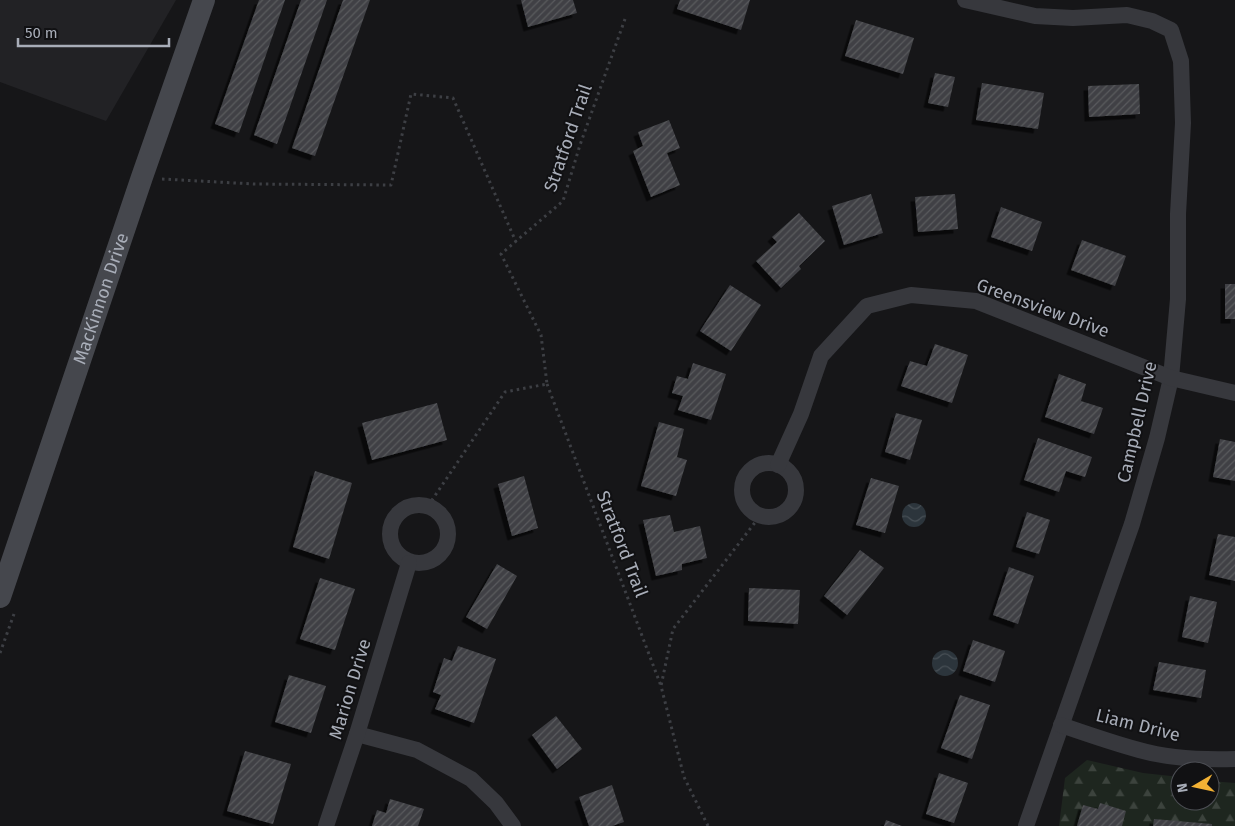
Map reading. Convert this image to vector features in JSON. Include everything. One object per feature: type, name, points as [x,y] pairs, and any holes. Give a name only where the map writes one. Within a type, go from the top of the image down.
[{"type":"street","name":"MacKinnon Drive","points":[[1,593],[204,0]]},
{"type":"street","name":"Campbell Drive","points":[[965,0],[1035,16],[1073,18],[1127,15],[1152,21],[1171,30],[1181,61],[1183,122],[1178,214],[1178,299],[1171,378],[1158,438],[1132,524],[1026,826]]},
{"type":"street","name":"Greensview Drive","points":[[778,465],[802,414],[821,356],[867,306],[911,295],[976,301],[1171,378],[1235,393]]},
{"type":"street","points":[[762,464],[778,465],[784,468],[793,478],[796,486],[794,502],[789,508],[776,516],[760,516],[752,512],[743,497],[742,488],[744,480],[755,467],[762,464]]},
{"type":"street","points":[[417,505],[428,506],[438,512],[445,521],[448,532],[447,544],[441,554],[432,561],[420,564],[409,562],[399,557],[392,548],[389,536],[390,525],[396,515],[406,508],[417,505]]},
{"type":"street","name":"Marion Drive","points":[[326,826],[357,734],[409,562]]},
{"type":"street","name":"Liam Drive","points":[[1061,725],[1140,751],[1172,757],[1209,760],[1235,759]]},
{"type":"street","points":[[357,734],[417,750],[471,779],[496,803],[513,826]]},
{"type":"path","name":"Stratford Trail","points":[[625,19],[580,145],[563,201],[501,254],[541,335],[547,384],[661,686],[684,777],[708,826]]},
{"type":"path","points":[[142,177],[254,184],[391,185],[411,94],[453,98],[516,242]]},
{"type":"path","points":[[428,506],[505,392],[547,384]]},
{"type":"path","name":"Stratford Trail","points":[[661,686],[673,629],[760,516]]},
{"type":"shaded area","points":[[0,0],[176,0],[106,121],[0,82]]},
{"type":"green space","points":[[1087,760],[1143,773],[1170,776],[1170,811],[1220,811],[1220,782],[1235,783],[1235,826],[1059,826],[1065,778]]},
{"type":"water","points":[[914,503],[919,504],[925,510],[925,520],[919,526],[914,527],[909,526],[903,520],[902,515],[903,510],[909,504]]},
{"type":"water","points":[[945,650],[954,654],[958,663],[954,672],[945,676],[936,672],[932,663],[936,654]]},
{"type":"building","points":[[259,0],[285,0],[239,133],[215,124]]},
{"type":"building","points":[[301,0],[327,0],[277,144],[254,135]]},
{"type":"building","points":[[343,0],[370,0],[315,156],[292,148]]},
{"type":"building","points":[[521,0],[573,0],[577,13],[528,27]]},
{"type":"building","points":[[680,0],[750,0],[741,30],[677,9]]},
{"type":"building","points":[[856,20],[914,38],[903,74],[845,56]]},
{"type":"building","points":[[935,73],[955,77],[948,107],[928,103]]},
{"type":"building","points":[[982,83],[1044,93],[1038,129],[976,120]]},
{"type":"building","points":[[1139,84],[1140,114],[1089,117],[1088,86]]},
{"type":"building","points":[[669,120],[680,148],[667,153],[680,185],[651,197],[633,151],[643,146],[638,132]]},
{"type":"building","points":[[871,194],[883,233],[844,245],[832,206]]},
{"type":"building","points":[[955,194],[958,229],[918,232],[915,197]]},
{"type":"building","points":[[1001,207],[1042,222],[1032,251],[991,237]]},
{"type":"building","points":[[799,213],[825,241],[799,266],[801,269],[781,288],[756,261],[777,242],[772,237]]},
{"type":"building","points":[[1082,240],[1126,256],[1115,286],[1071,270]]},
{"type":"building","points":[[1225,284],[1235,284],[1235,319],[1225,319]]},
{"type":"building","points":[[730,285],[761,305],[731,351],[700,331]]},
{"type":"building","points":[[935,344],[968,355],[952,403],[901,386],[910,361],[927,366]]},
{"type":"building","points":[[693,363],[726,374],[711,420],[678,410],[683,396],[672,393],[677,376],[688,379]]},
{"type":"building","points":[[1059,374],[1086,384],[1081,401],[1103,408],[1094,434],[1045,417]]},
{"type":"building","points":[[437,403],[447,440],[372,460],[362,423]]},
{"type":"building","points":[[896,413],[922,420],[910,460],[885,452]]},
{"type":"building","points":[[659,422],[684,429],[677,457],[687,460],[676,496],[641,486]]},
{"type":"building","points":[[1038,438],[1092,457],[1085,477],[1066,471],[1059,492],[1024,480]]},
{"type":"building","points":[[1220,439],[1235,442],[1235,481],[1213,477]]},
{"type":"building","points":[[315,471],[352,483],[329,559],[293,547]]},
{"type":"building","points":[[524,476],[538,528],[512,536],[498,484]]},
{"type":"building","points":[[871,478],[899,486],[885,533],[856,525]]},
{"type":"building","points":[[1027,512],[1050,520],[1039,554],[1016,547]]},
{"type":"building","points":[[670,515],[674,532],[700,526],[707,558],[682,564],[682,570],[656,576],[643,520]]},
{"type":"building","points":[[1218,534],[1235,537],[1235,581],[1209,575]]},
{"type":"building","points":[[860,550],[884,568],[847,615],[824,596]]},
{"type":"building","points":[[497,564],[517,576],[487,629],[466,617]]},
{"type":"building","points":[[1009,567],[1034,576],[1018,624],[993,615]]},
{"type":"building","points":[[320,578],[355,589],[335,650],[300,639]]},
{"type":"building","points":[[749,588],[800,590],[798,624],[748,621]]},
{"type":"building","points":[[1190,596],[1217,602],[1208,643],[1182,637]]},
{"type":"building","points":[[973,640],[1005,651],[995,682],[963,671]]},
{"type":"building","points":[[458,646],[496,659],[474,723],[435,709],[441,695],[433,692],[444,658],[452,661]]},
{"type":"building","points":[[1159,662],[1206,670],[1201,698],[1153,690]]},
{"type":"building","points":[[289,675],[326,686],[311,733],[275,722]]},
{"type":"building","points":[[960,695],[990,705],[972,759],[941,748]]},
{"type":"building","points":[[556,716],[582,749],[557,769],[532,735]]},
{"type":"building","points":[[245,751],[291,764],[273,824],[227,811]]},
{"type":"building","points":[[939,773],[968,783],[954,823],[926,814]]},
{"type":"building","points":[[612,785],[624,822],[612,826],[589,826],[579,797]]},
{"type":"building","points":[[390,799],[424,809],[418,826],[372,826],[377,810],[386,813]]},
{"type":"building","points":[[1100,803],[1126,811],[1122,826],[1077,826],[1083,805],[1098,809]]},
{"type":"building","points":[[1154,819],[1212,824],[1212,826],[1153,826]]},
{"type":"building","points":[[886,820],[902,826],[884,826]]}]
